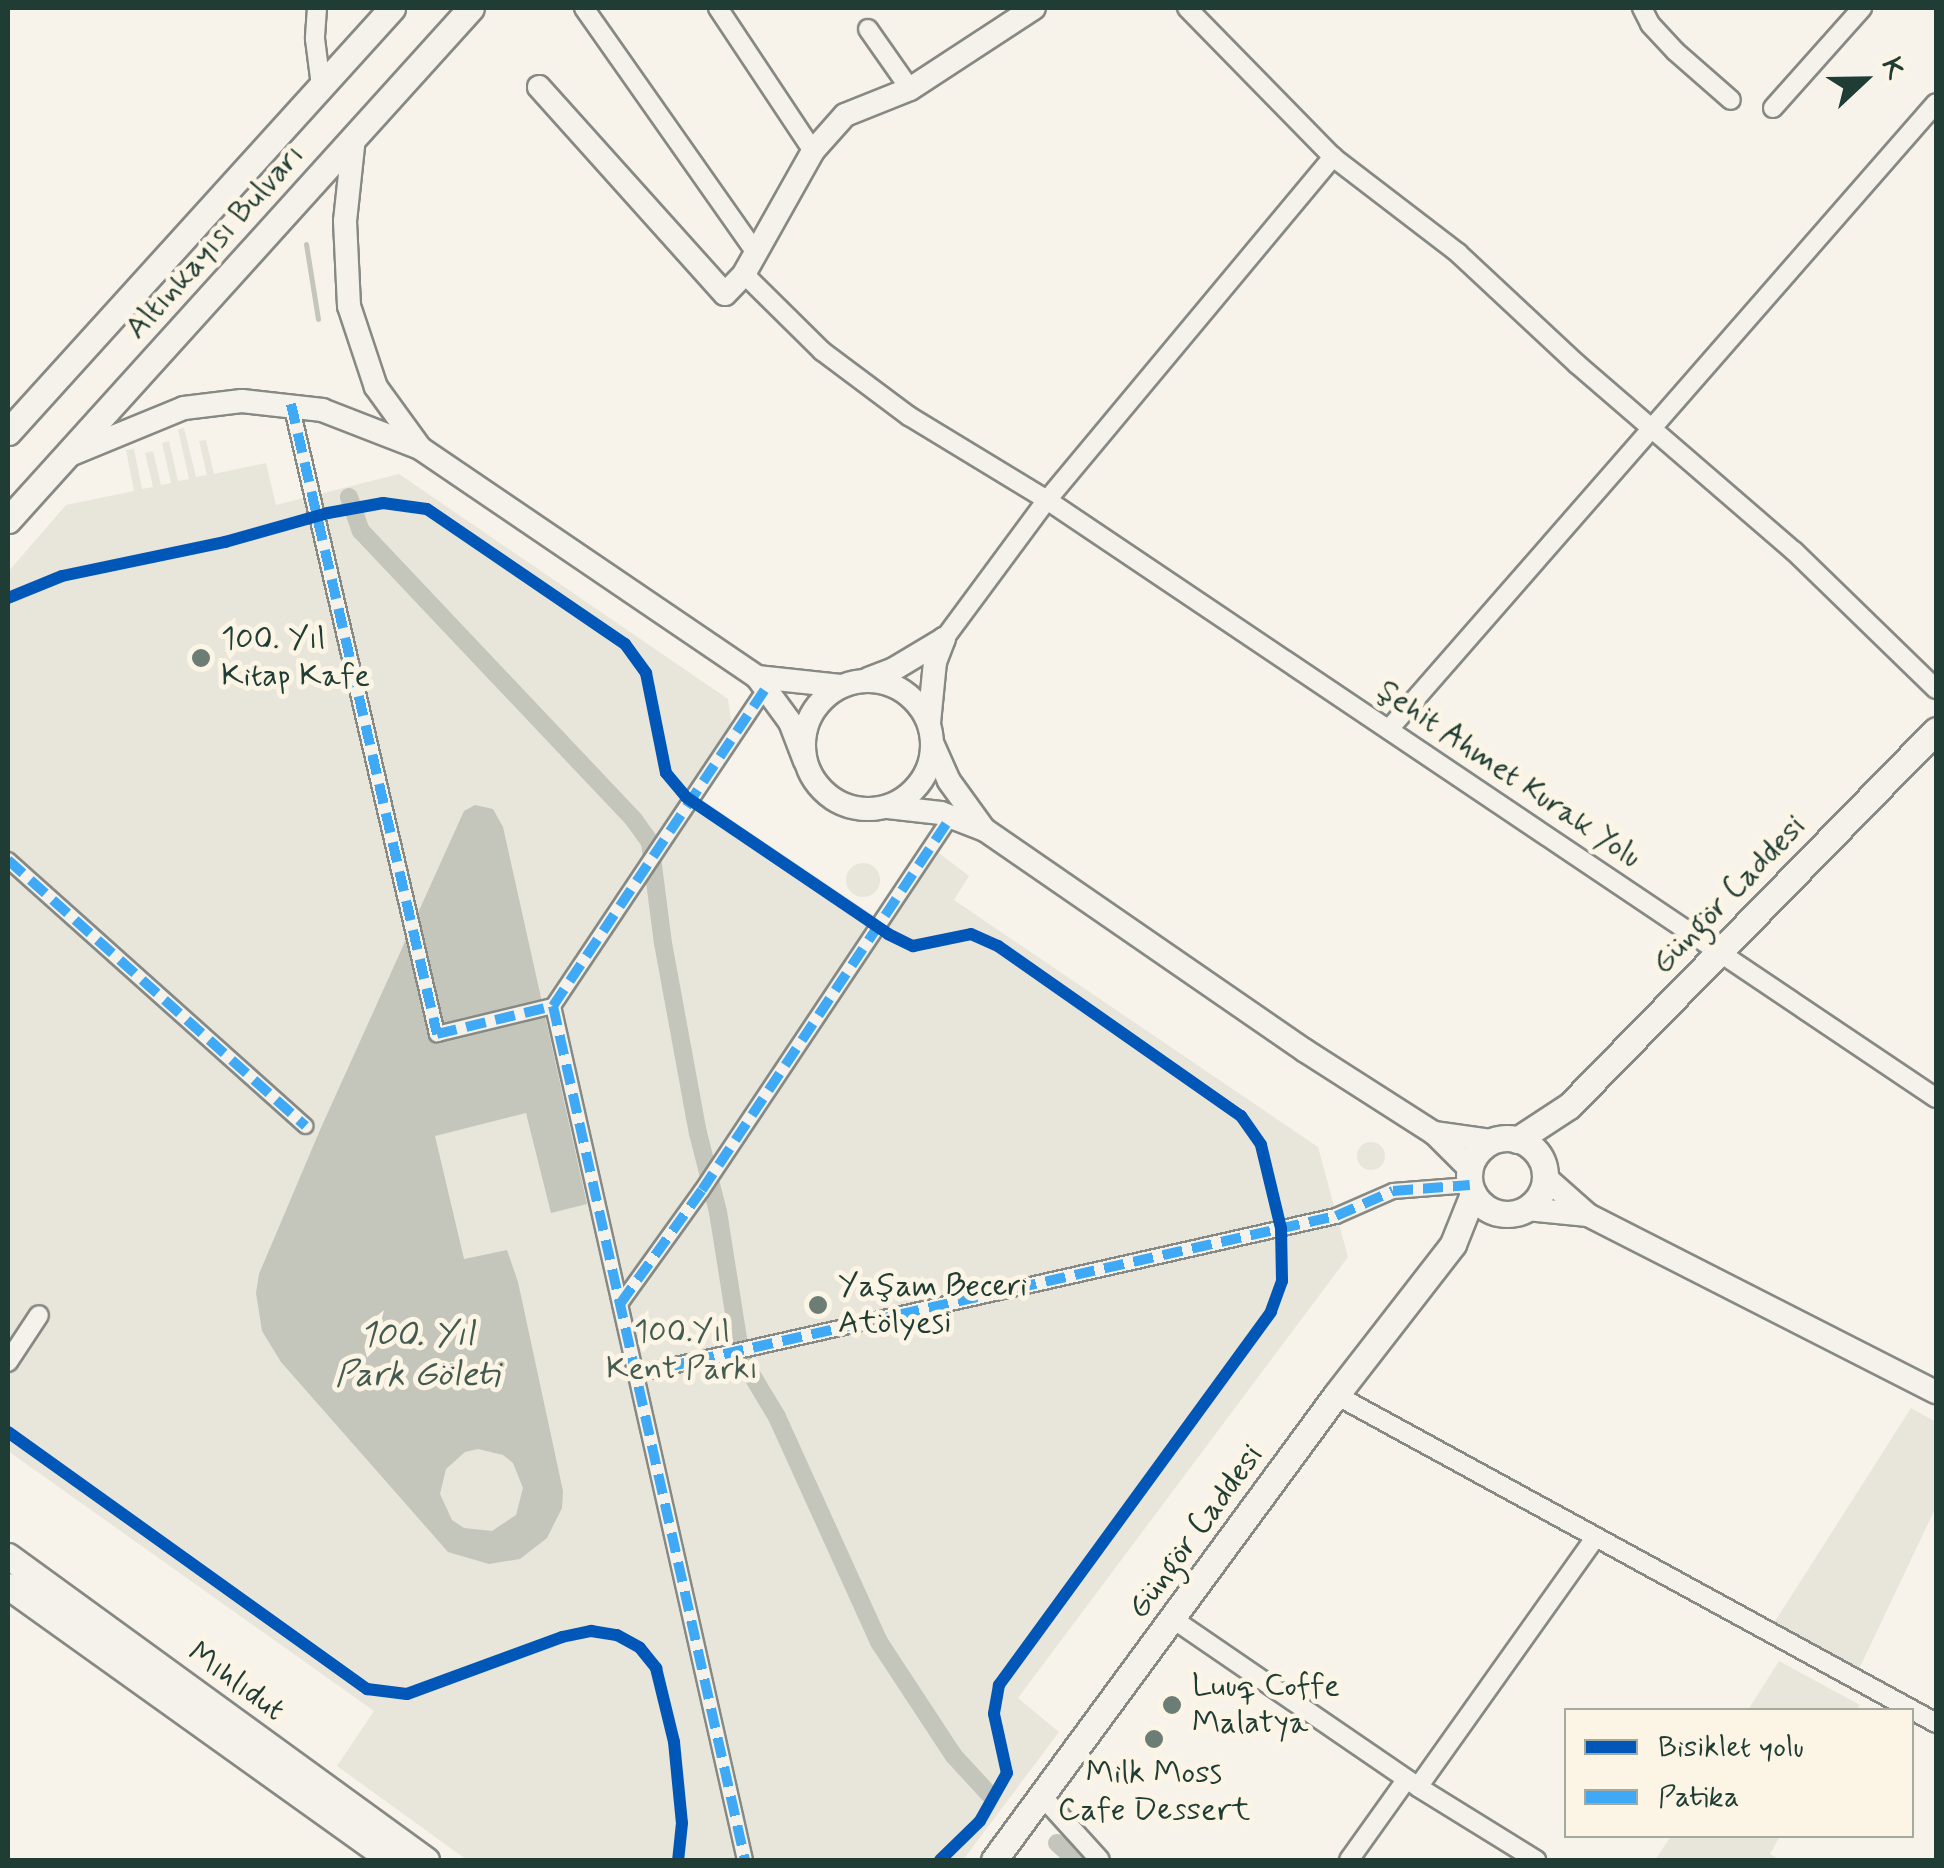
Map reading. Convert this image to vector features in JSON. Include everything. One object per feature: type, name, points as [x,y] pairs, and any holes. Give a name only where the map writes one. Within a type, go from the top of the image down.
[{"type":"main road","name":"Altınkayısı Bulvarı","points":[[8,432],[392,8]]},
{"type":"main road","name":"Altınkayısı Bulvarı","points":[[8,520],[471,8]]},
{"type":"main road","name":"Güngör Caddesi","points":[[1505,1140],[1569,1106],[1936,730]]},
{"type":"main road","name":"Güngör Caddesi","points":[[1544,1171],[1569,1106]]},
{"type":"main road","points":[[1505,1140],[1528,1145],[1544,1171],[1536,1200],[1515,1211],[1481,1204],[1471,1183],[1482,1148],[1505,1140]]},
{"type":"main road","name":"Güngör Caddesi","points":[[994,1860],[1336,1395],[1454,1244],[1471,1183]]},
{"type":"main road","name":"Güngör Caddesi","points":[[1454,1244],[1515,1211]]},
{"type":"main road","name":"Mıhlıdut","points":[[8,1556],[426,1860]]},
{"type":"main road","name":"Mıhlıdut","points":[[8,1586],[391,1860]]},
{"type":"street","points":[[317,8],[314,39],[321,86]]},
{"type":"street","name":"Şehit Ahmet Kurak Yolu","points":[[584,8],[750,264],[822,351],[909,416],[1047,500],[1936,1098]]},
{"type":"street","points":[[718,8],[813,151]]},
{"type":"street","points":[[539,87],[725,294],[750,264],[813,151],[845,115],[910,89],[1034,8]]},
{"type":"street","points":[[1186,8],[1333,157],[1458,253],[1577,364],[1656,428],[1794,551],[1936,689]]},
{"type":"street","points":[[1642,8],[1650,24],[1675,52],[1731,100]]},
{"type":"street","points":[[1774,108],[1862,8]]},
{"type":"street","points":[[868,29],[910,89]]},
{"type":"street","points":[[1389,729],[1656,428],[1936,103]]},
{"type":"street","points":[[354,136],[345,221],[349,306],[376,387],[420,448]]},
{"type":"street","points":[[888,807],[920,784],[931,735],[936,662],[944,638],[1047,500],[1333,157]]},
{"type":"street","points":[[67,456],[184,408],[242,400],[322,410],[420,448],[761,682],[790,722],[814,782],[830,798],[848,807],[922,808],[985,830],[1304,1050],[1434,1132],[1471,1183]]},
{"type":"street","points":[[290,404],[437,1034],[553,1006],[660,848],[761,682]]},
{"type":"street","points":[[805,761],[803,738],[809,717],[822,698],[905,663],[944,638]]},
{"type":"street","points":[[761,682],[886,683],[906,693],[931,735],[949,782],[985,830]]},
{"type":"street","points":[[620,1304],[717,1168],[951,817]]},
{"type":"street","points":[[8,860],[306,1126]]},
{"type":"street","points":[[553,1006],[745,1860]]},
{"type":"street","points":[[1434,1132],[1505,1140]]},
{"type":"street","points":[[1544,1171],[1588,1215],[1936,1392]]},
{"type":"street","points":[[636,1374],[1336,1216],[1393,1191],[1471,1183]]},
{"type":"street","points":[[1515,1211],[1588,1215]]},
{"type":"street","points":[[8,1362],[38,1315]]},
{"type":"street","points":[[1336,1395],[1908,1708]]},
{"type":"street","points":[[1349,1860],[1412,1784],[1594,1538]]},
{"type":"street","points":[[1173,1619],[1412,1784],[1536,1860]]},
{"type":"street","points":[[1914,1711],[1936,1723]]},
{"type":"street","points":[[1042,1796],[1100,1860]]},
{"type":"green space","name":"100.Yıl Kent Parkı","points":[[184,428],[196,477],[207,475],[199,441],[206,440],[214,474],[266,463],[276,505],[399,474],[728,699],[732,726],[689,791],[888,925],[939,853],[969,876],[954,900],[1318,1147],[1348,1257],[1018,1698],[1059,1732],[963,1860],[467,1860],[337,1766],[374,1711],[8,1451],[8,572],[66,505],[134,491],[126,450],[134,449],[142,489],[153,487],[145,453],[153,451],[161,485],[171,483],[162,443],[169,441],[178,481],[189,479],[178,429]]},
{"type":"green space","points":[[863,863],[875,868],[880,880],[875,892],[863,897],[851,892],[846,880],[851,868]]},
{"type":"green space","points":[[1371,1142],[1381,1146],[1385,1156],[1381,1166],[1371,1170],[1361,1166],[1357,1156],[1361,1146]]},
{"type":"green space","points":[[1911,1408],[1936,1422],[1936,1507],[1859,1669],[1774,1623]]},
{"type":"green space","points":[[1779,1661],[1860,1705],[1858,1708],[1749,1708]]},
{"type":"green space","points":[[1670,1838],[1779,1838],[1770,1854],[1780,1860],[1655,1860]]},
{"type":"water","name":"100. Yıl Park Göleti","points":[[475,805],[493,809],[503,827],[587,1204],[551,1213],[526,1113],[435,1136],[464,1259],[507,1250],[518,1282],[563,1491],[562,1508],[547,1538],[520,1559],[489,1564],[448,1552],[281,1362],[262,1331],[256,1293],[259,1274],[320,1130],[464,811]],"holes":[[[478,1449],[503,1455],[513,1463],[523,1488],[516,1515],[492,1531],[464,1528],[452,1520],[440,1494],[446,1469],[465,1452]]]},
{"type":"waterway","points":[[306,244],[318,319]]},
{"type":"waterway","points":[[349,497],[361,531],[634,820],[650,842],[663,943],[698,1133],[718,1212],[741,1357],[777,1417],[879,1642],[954,1756],[989,1794]]},
{"type":"waterway","points":[[1057,1843],[1076,1860]]},
{"type":"marked path","points":[[291,404],[437,1034],[553,1006],[766,688]]},
{"type":"marked path","points":[[620,1304],[702,1190],[951,817]]},
{"type":"marked path","points":[[8,860],[306,1126]]},
{"type":"marked path","points":[[553,1006],[745,1860]]},
{"type":"marked path","points":[[636,1374],[1336,1216],[1393,1191],[1470,1185]]},
{"type":"cycle path","points":[[8,598],[62,576],[225,542],[328,513],[383,503],[427,509],[625,644],[646,673],[666,773],[686,797],[888,934],[913,946],[971,934],[998,946],[1241,1116],[1261,1145],[1281,1228],[1282,1281],[1271,1312],[999,1685],[994,1714],[1007,1773],[980,1821],[940,1860]]},
{"type":"cycle path","points":[[8,1432],[367,1689],[407,1694],[562,1637],[591,1631],[617,1635],[640,1648],[656,1668],[674,1742],[682,1823],[678,1860]]},
{"type":"place","name":"100. Yıl Kitap Kafe","points":[[201,658]]},
{"type":"place","name":"Yaşam Beceri Atölyesi","points":[[818,1305]]},
{"type":"place","name":"Luuq Coffe Malatya","points":[[1172,1705]]},
{"type":"place","name":"Milk Moss Cafe Dessert","points":[[1154,1739]]}]
